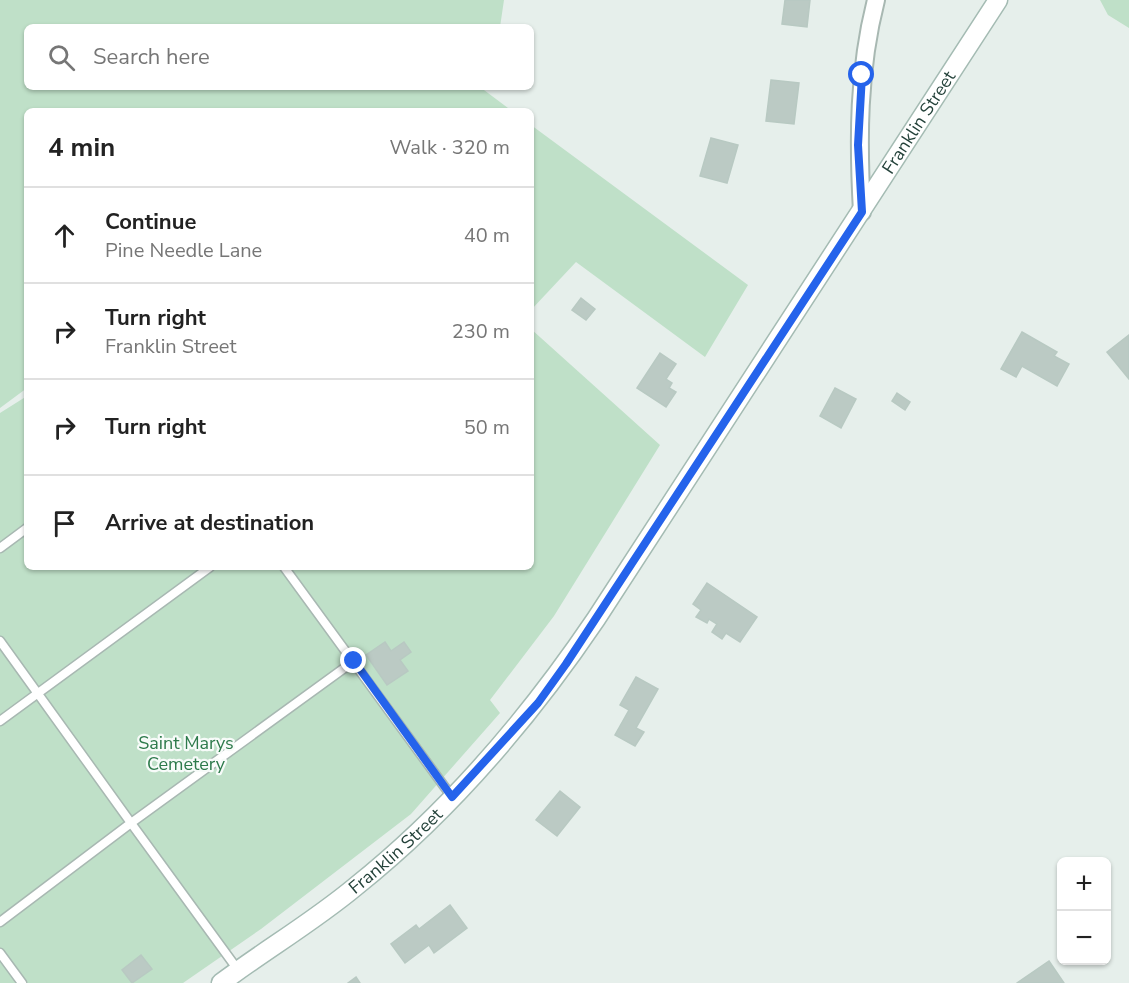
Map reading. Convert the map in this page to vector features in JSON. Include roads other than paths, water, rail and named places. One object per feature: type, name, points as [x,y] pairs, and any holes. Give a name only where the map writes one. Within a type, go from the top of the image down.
[{"type":"street","points":[[862,212],[858,145],[862,75],[876,0]]},
{"type":"street","name":"Franklin Street","points":[[221,983],[355,887],[452,797],[538,703],[566,664],[862,212],[998,0]]},
{"type":"lane","points":[[0,548],[24,530]]},
{"type":"lane","points":[[0,721],[206,570]]},
{"type":"lane","points":[[286,570],[452,797]]},
{"type":"lane","points":[[0,641],[238,970]]},
{"type":"lane","points":[[0,922],[131,823],[354,661]]},
{"type":"lane","points":[[0,953],[22,983]]},
{"type":"park label","name":"Saint Marys Cemetery","points":[[186,753]]}]
